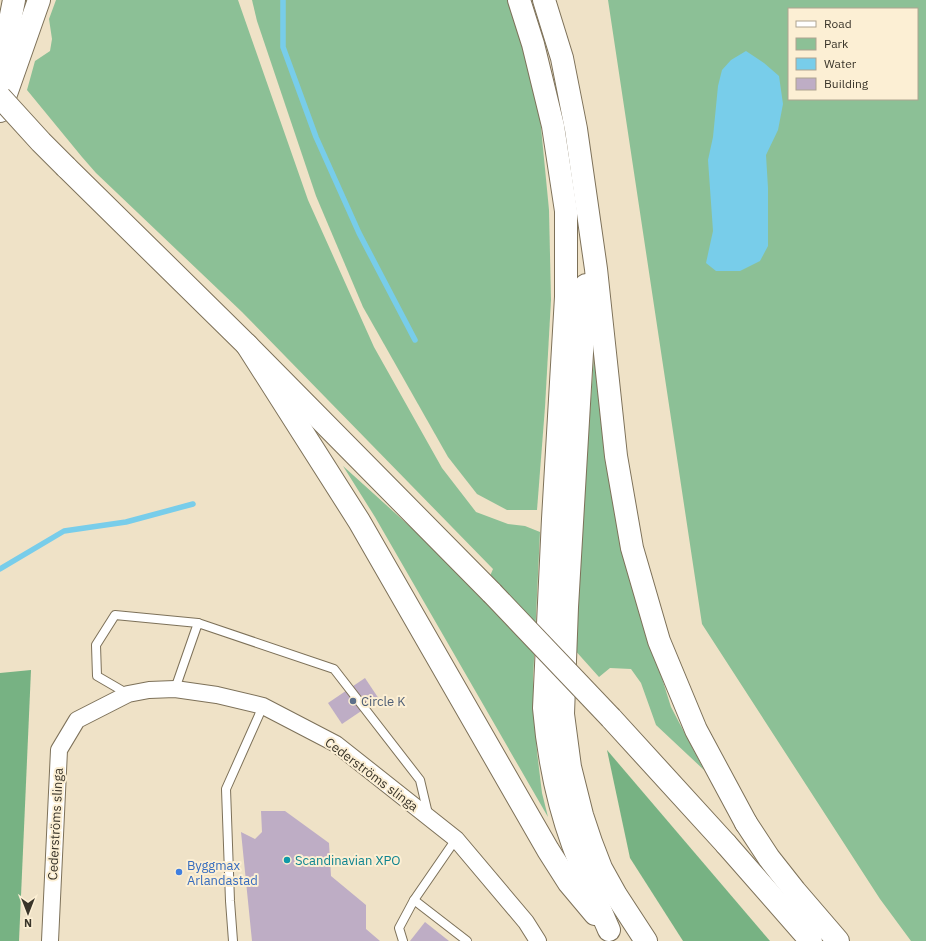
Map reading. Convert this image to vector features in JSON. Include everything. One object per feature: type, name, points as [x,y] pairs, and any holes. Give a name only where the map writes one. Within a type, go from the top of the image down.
[{"type":"main road","points":[[0,71],[14,0]]},
{"type":"main road","points":[[0,111],[39,0]]},
{"type":"main road","points":[[519,0],[533,44],[553,126],[566,211],[566,297],[544,708],[547,738],[554,780],[565,821],[576,851],[613,936]]},
{"type":"main road","points":[[544,0],[562,58],[576,129],[596,269],[616,456],[632,548],[662,648],[696,730],[746,824],[773,863],[795,891],[838,941]]},
{"type":"main road","points":[[0,97],[41,142],[247,345],[492,592],[611,718],[726,844],[811,941]]},
{"type":"main road","points":[[586,199],[586,306],[567,607],[563,714],[570,767],[582,815],[591,842],[601,868],[646,941]]},
{"type":"main road","points":[[247,345],[359,521],[548,850],[569,883],[613,936]]},
{"type":"street","name":"Cederströms slinga","points":[[50,941],[59,750],[77,720],[128,694],[149,690],[175,689],[218,695],[263,706],[336,744],[456,839],[526,922],[538,941]]},
{"type":"lane","points":[[128,694],[97,676],[96,645],[115,614],[198,623],[334,669],[420,780],[428,817]]},
{"type":"lane","points":[[175,689],[198,623]]},
{"type":"lane","points":[[233,941],[226,789],[263,706]]},
{"type":"lane","points":[[403,941],[399,928],[414,900],[456,839]]},
{"type":"lane","points":[[414,900],[467,941]]},
{"type":"green space","points":[[56,0],[238,0],[308,200],[374,347],[442,468],[476,512],[508,524],[525,526],[540,532],[533,680],[537,752],[542,793],[548,817],[375,517],[343,466],[415,531],[481,597],[493,569],[242,312],[96,173],[27,90],[35,61],[50,51],[52,39],[49,19]]},
{"type":"green space","points":[[252,0],[510,0],[540,117],[549,210],[551,300],[537,510],[507,510],[477,494],[448,457],[363,307],[316,196],[257,21]]},
{"type":"green space","points":[[608,0],[926,0],[926,941],[911,941],[880,899],[702,624]]},
{"type":"green space","points":[[594,357],[605,460],[623,554],[671,707],[704,770],[656,725],[641,683],[631,669],[610,668],[599,677],[573,648]]},
{"type":"green space","points":[[31,670],[19,941],[0,941],[0,673]]},
{"type":"green space","points":[[607,750],[770,941],[683,941],[630,858]]},
{"type":"water","points":[[746,51],[764,63],[779,76],[783,104],[778,130],[766,155],[768,188],[768,246],[760,261],[740,271],[716,271],[706,263],[713,231],[708,160],[713,137],[718,86],[722,70],[731,60]]},
{"type":"building","name":"Circle K","points":[[365,678],[379,699],[342,724],[328,703]]},
{"type":"building","name":"Scandinavian XPO","points":[[261,811],[285,811],[329,843],[331,876],[366,905],[366,929],[380,941],[252,941],[241,832],[255,839],[262,832]]},
{"type":"building","points":[[425,922],[449,941],[410,941]]},
{"type":"waterway","points":[[283,0],[283,47],[316,137],[359,233],[415,340]]},
{"type":"waterway","points":[[0,569],[64,531],[126,522],[193,504]]},
{"type":"place","name":"Circle K","points":[[353,701]]},
{"type":"place","name":"Scandinavian XPO","points":[[287,860]]},
{"type":"place","name":"Byggmax Arlandastad","points":[[179,872]]}]
